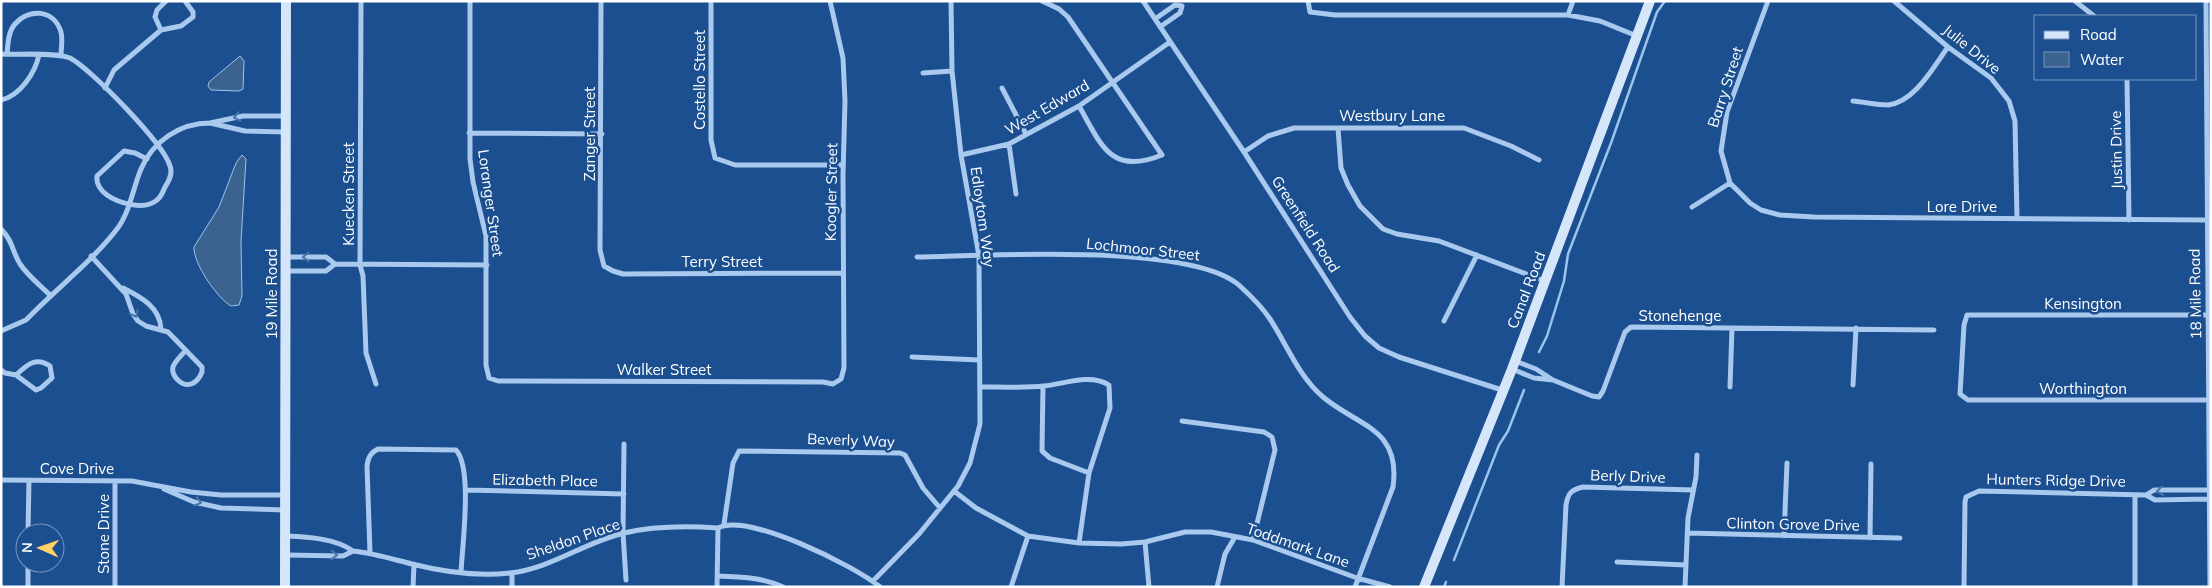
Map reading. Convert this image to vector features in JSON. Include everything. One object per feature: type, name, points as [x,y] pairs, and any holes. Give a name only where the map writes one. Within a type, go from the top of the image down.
[{"type":"street","points":[[161,30],[155,17],[156,10],[166,1]]},
{"type":"street","points":[[104,88],[114,70],[161,30],[181,26],[193,18],[193,12],[186,1]]},
{"type":"street","name":"19 Mile Road","points":[[285,587],[286,1]]},
{"type":"street","name":"Kuecken Street","points":[[362,1],[360,265],[363,276],[366,353],[376,384]]},
{"type":"street","name":"Loranger Street","points":[[470,1],[469,132],[471,170],[486,236],[486,366],[489,378]]},
{"type":"street","name":"Zanger Street","points":[[601,1],[602,134],[600,250],[604,266]]},
{"type":"street","name":"Costello Street","points":[[712,1],[711,140],[715,158],[735,165],[843,165]]},
{"type":"street","name":"Koogler Street","points":[[830,1],[842,58],[845,101],[843,165],[844,368],[838,382]]},
{"type":"street","name":"Edloytom Way","points":[[940,508],[965,475],[980,424],[981,387],[979,360],[979,256],[962,155],[952,71],[951,1]]},
{"type":"street","points":[[1042,1],[1059,9],[1068,18],[1114,82],[1162,155],[1150,160],[1137,162],[1113,157],[1103,149],[1078,106]]},
{"type":"street","name":"Greenfield Road","points":[[1143,1],[1244,152],[1345,309],[1365,336],[1379,348],[1399,357],[1502,390]]},
{"type":"street","points":[[1160,27],[1180,13],[1182,6],[1187,1]]},
{"type":"street","points":[[1308,1],[1310,12],[1335,15],[1568,15],[1600,22],[1638,37]]},
{"type":"street","points":[[1568,15],[1573,1]]},
{"type":"street","name":"Canal Road","points":[[1424,587],[1502,390],[1514,365],[1650,1]]},
{"type":"street","name":"Barry Street","points":[[1730,183],[1721,151],[1727,112],[1768,1]]},
{"type":"street","name":"Julie Drive","points":[[1894,1],[1948,46],[1991,78],[2002,91],[2013,110],[2017,218]]},
{"type":"street","points":[[2075,1],[2093,15]]},
{"type":"street","name":"18 Mile Road","points":[[2206,1],[2209,112],[2206,220],[2210,587]]},
{"type":"street","points":[[1155,19],[1175,5],[1182,6]]},
{"type":"street","points":[[61,56],[62,40],[58,27],[42,12],[27,14],[14,25],[4,54],[61,56],[81,65],[158,144],[170,166],[171,174],[169,181],[156,202],[129,204],[104,193],[96,182],[96,176],[124,151],[135,153],[147,159]]},
{"type":"street","name":"West Edward","points":[[962,155],[1009,144],[1078,106],[1170,42]]},
{"type":"street","points":[[1853,101],[1889,105],[1905,98],[1923,80],[1948,46]]},
{"type":"street","points":[[1,100],[13,94],[32,74],[39,55]]},
{"type":"street","points":[[923,73],[952,71]]},
{"type":"street","name":"Justin Drive","points":[[2127,80],[2129,220]]},
{"type":"street","points":[[1002,88],[1026,134]]},
{"type":"street","points":[[1,332],[26,320],[117,228],[147,159],[158,144],[174,132],[199,123],[210,123],[243,116],[286,116]]},
{"type":"street","points":[[210,123],[245,131],[286,132]]},
{"type":"street","name":"Westbury Lane","points":[[1244,152],[1268,136],[1294,128],[1464,128],[1511,146],[1539,160]]},
{"type":"street","points":[[1338,128],[1341,168],[1360,206],[1372,221],[1383,229],[1397,234],[1439,241],[1545,281]]},
{"type":"street","points":[[469,132],[602,134]]},
{"type":"street","points":[[1009,144],[1016,194]]},
{"type":"street","points":[[1692,207],[1730,183]]},
{"type":"street","name":"Lore Drive","points":[[1730,183],[1750,203],[1761,210],[1780,215],[1903,218],[2206,220]]},
{"type":"street","points":[[1,229],[9,237],[19,262],[25,271],[51,296]]},
{"type":"street","name":"Lochmoor Street","points":[[917,257],[1093,255],[1172,262],[1201,267],[1220,274],[1238,284],[1254,299],[1270,319],[1304,375],[1322,396],[1377,433],[1393,457],[1395,471],[1393,487],[1355,587]]},
{"type":"street","points":[[1444,322],[1477,255]]},
{"type":"street","points":[[91,256],[126,294],[133,314],[138,321],[146,326],[168,332],[202,367],[198,380],[188,385],[182,384],[174,375],[173,369],[174,364],[184,349]]},
{"type":"street","points":[[286,257],[326,258],[336,264],[360,265],[487,265]]},
{"type":"street","points":[[286,271],[326,271],[336,264]]},
{"type":"street","name":"Terry Street","points":[[604,266],[613,272],[622,274],[843,273]]},
{"type":"street","points":[[120,286],[146,300],[158,315],[161,329]]},
{"type":"street","name":"Kensington","points":[[1960,394],[1964,325],[1967,316],[2208,315]]},
{"type":"street","name":"Stonehenge","points":[[1514,365],[1536,369],[1553,380],[1599,397],[1625,332],[1631,328],[1934,330]]},
{"type":"street","points":[[1730,387],[1732,328]]},
{"type":"street","points":[[1853,385],[1856,328]]},
{"type":"street","points":[[912,357],[979,360]]},
{"type":"street","points":[[1,370],[5,373],[16,375],[36,390],[52,378],[50,366],[40,361],[29,363],[16,375]]},
{"type":"street","name":"Stonehenge","points":[[1514,365],[1534,378],[1553,380]]},
{"type":"street","name":"Walker Street","points":[[489,378],[498,381],[838,382]]},
{"type":"street","points":[[954,491],[976,508],[1028,536],[1079,543],[1089,473],[1110,408],[1109,385],[1100,381],[1089,380],[1043,386],[981,387]]},
{"type":"street","points":[[1043,386],[1042,450],[1050,458],[1089,473]]},
{"type":"street","name":"Worthington","points":[[1960,394],[1968,400],[2208,400]]},
{"type":"street","points":[[1182,421],[1264,432],[1272,436],[1275,450],[1253,540]]},
{"type":"street","points":[[624,444],[623,533],[626,580]]},
{"type":"street","points":[[370,553],[367,466],[372,452],[378,449],[456,450],[461,455],[466,490],[461,573]]},
{"type":"street","name":"Beverly Way","points":[[724,524],[733,463],[739,451],[900,453],[905,456],[923,488],[940,508]]},
{"type":"street","points":[[1685,587],[1687,533],[1697,455]]},
{"type":"street","points":[[1784,536],[1786,463]]},
{"type":"street","points":[[1870,538],[1871,464]]},
{"type":"street","name":"Cove Drive","points":[[1,480],[132,481],[221,495],[285,495]]},
{"type":"street","points":[[28,523],[29,480]]},
{"type":"street","name":"Stone Drive","points":[[115,481],[115,587]]},
{"type":"street","name":"Cove Drive","points":[[152,485],[194,502],[221,508],[285,510]]},
{"type":"street","name":"Berly Drive","points":[[1562,587],[1566,506],[1568,496],[1572,490],[1583,487],[1693,490]]},
{"type":"street","name":"Elizabeth Place","points":[[466,490],[624,494]]},
{"type":"street","name":"Hunters Ridge Drive","points":[[1964,587],[1964,510],[1966,497],[1979,490],[2135,495],[2146,496],[2155,500],[2208,498]]},
{"type":"street","name":"Hunters Ridge Drive","points":[[2146,496],[2154,490],[2208,490]]},
{"type":"street","points":[[221,495],[221,508]]},
{"type":"street","points":[[2135,495],[2135,587]]},
{"type":"street","points":[[873,581],[919,534],[940,508]]},
{"type":"street","points":[[717,587],[718,528],[724,524],[754,528],[786,537],[815,549],[873,581],[880,587]]},
{"type":"street","name":"Sheldon Place","points":[[285,536],[305,536],[345,545],[353,551],[461,573],[486,575],[512,573],[536,567],[623,533],[667,528],[718,528]]},
{"type":"street","name":"Toddmark Lane","points":[[1079,543],[1145,542],[1185,532],[1211,532],[1253,540],[1357,578],[1390,587]]},
{"type":"street","name":"Clinton Grove Drive","points":[[1687,533],[1900,538]]},
{"type":"street","points":[[1011,587],[1028,536]]},
{"type":"street","points":[[1217,587],[1225,554],[1235,536]]},
{"type":"street","points":[[1145,542],[1149,587]]},
{"type":"street","name":"Sheldon Place","points":[[285,555],[343,556],[353,551]]},
{"type":"street","points":[[1617,562],[1686,565]]},
{"type":"street","points":[[413,587],[414,564]]},
{"type":"street","points":[[28,573],[28,587]]},
{"type":"street","points":[[512,573],[512,587]]},
{"type":"street","points":[[718,576],[750,577],[771,581],[783,587]]},
{"type":"water","points":[[240,56],[244,61],[243,89],[239,91],[211,90],[208,86],[209,82]]},
{"type":"water","points":[[242,155],[246,159],[241,241],[242,296],[239,305],[231,306],[219,296],[207,280],[197,262],[194,247],[219,207],[236,163]]},
{"type":"waterway","points":[[1539,352],[1547,336],[1564,281],[1568,254],[1611,143],[1657,12],[1665,1]]},
{"type":"waterway","points":[[1454,560],[1499,445],[1508,431],[1524,390]]},
{"type":"waterway","points":[[1444,587],[1446,582]]}]
